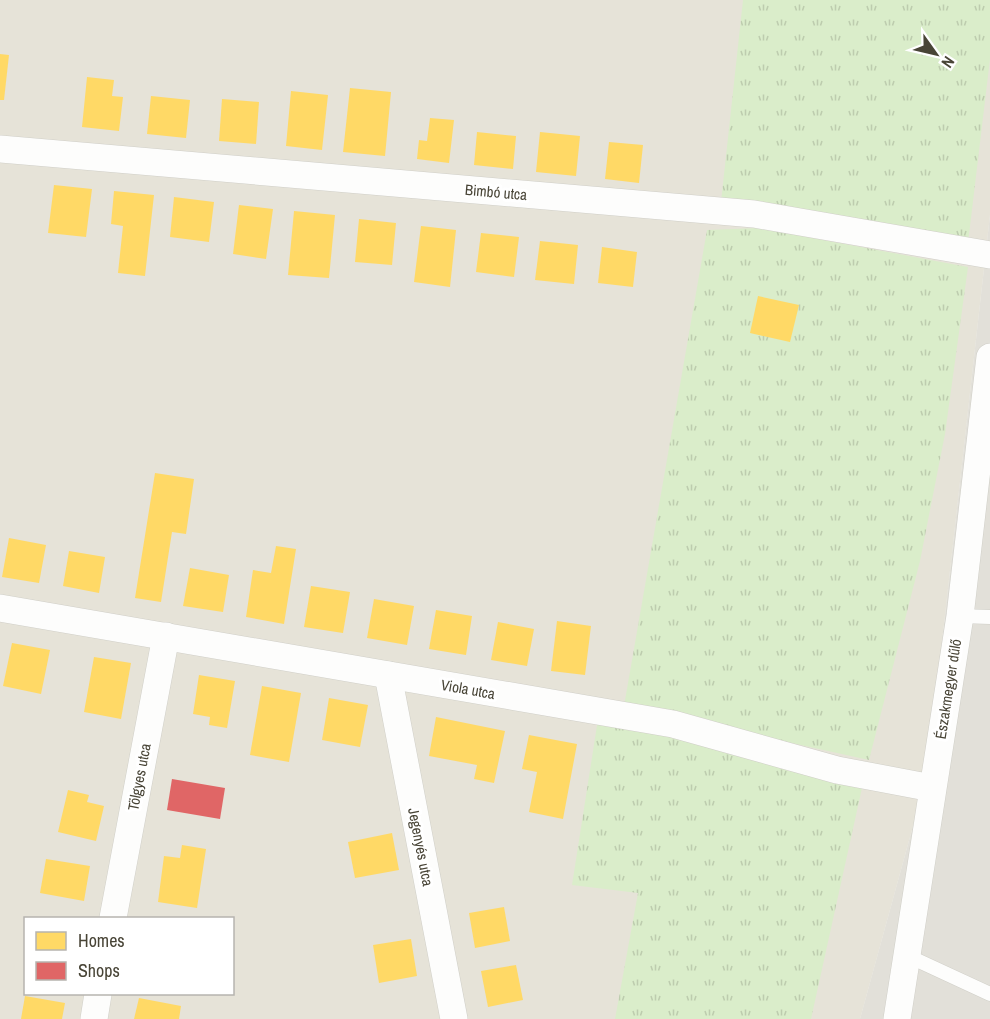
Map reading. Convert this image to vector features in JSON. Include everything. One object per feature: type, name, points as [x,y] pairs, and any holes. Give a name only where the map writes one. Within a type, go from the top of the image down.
[{"type":"street","name":"Bimbó utca","points":[[0,149],[754,214],[990,255]]},
{"type":"street","name":"Északmegyer dűlő","points":[[897,1019],[960,616],[990,357]]},
{"type":"street","name":"Viola utca","points":[[0,608],[673,724],[837,770],[932,788]]},
{"type":"street","name":"Tölgyes utca","points":[[113,917],[166,636]]},
{"type":"street","name":"Jegenyés utca","points":[[388,675],[454,1019]]},
{"type":"street","points":[[94,1019],[99,995]]},
{"type":"lane","points":[[960,616],[990,617]]},
{"type":"lane","points":[[908,957],[990,994]]},
{"type":"shaded area","points":[[0,0],[990,0],[990,215],[927,775],[860,1019],[0,1019]]},
{"type":"shaded area","points":[[990,215],[990,1019],[860,1019],[927,775]]},
{"type":"green space","points":[[743,0],[990,0],[990,59],[968,243],[720,211]]},
{"type":"green space","points":[[759,228],[968,267],[945,434],[920,561],[869,760],[624,706],[707,230]]},
{"type":"green space","points":[[598,719],[664,732],[862,788],[811,1019],[615,1019],[638,893],[572,885]]},
{"type":"building: Homes","points":[[0,54],[9,55],[4,100],[0,100]]},
{"type":"building: Homes","points":[[87,77],[114,80],[112,96],[123,97],[119,131],[82,127]]},
{"type":"building: Homes","points":[[350,88],[391,92],[385,156],[343,152]]},
{"type":"building: Homes","points":[[291,91],[328,95],[322,150],[286,146]]},
{"type":"building: Homes","points":[[151,96],[190,100],[186,138],[147,134]]},
{"type":"building: Homes","points":[[222,99],[259,102],[256,144],[219,141]]},
{"type":"building: Homes","points":[[430,118],[454,120],[449,163],[417,159],[419,140],[427,141]]},
{"type":"building: Homes","points":[[477,132],[516,136],[513,169],[474,165]]},
{"type":"building: Homes","points":[[540,132],[580,136],[576,176],[536,172]]},
{"type":"building: Homes","points":[[609,142],[643,145],[639,183],[605,179]]},
{"type":"building: Homes","points":[[54,185],[92,189],[86,237],[48,233]]},
{"type":"building: Homes","points":[[114,191],[154,195],[145,276],[118,273],[123,226],[111,224]]},
{"type":"building: Homes","points":[[174,197],[214,202],[209,242],[170,237]]},
{"type":"building: Homes","points":[[239,205],[273,209],[266,259],[233,254]]},
{"type":"building: Homes","points":[[294,211],[335,215],[329,278],[288,275]]},
{"type":"building: Homes","points":[[359,219],[396,223],[392,265],[355,262]]},
{"type":"building: Homes","points":[[421,226],[456,230],[450,287],[414,282]]},
{"type":"building: Homes","points":[[481,233],[519,237],[514,277],[476,272]]},
{"type":"building: Homes","points":[[540,241],[578,245],[574,284],[535,280]]},
{"type":"building: Homes","points":[[602,247],[637,252],[633,287],[598,283]]},
{"type":"building: Homes","points":[[758,296],[799,305],[790,342],[750,333]]},
{"type":"building: Homes","points":[[155,473],[194,479],[186,534],[172,532],[161,602],[135,598]]},
{"type":"building: Homes","points":[[9,538],[46,545],[39,583],[2,577]]},
{"type":"building: Homes","points":[[276,546],[296,549],[284,624],[246,617],[253,570],[271,573]]},
{"type":"building: Homes","points":[[69,551],[105,557],[99,593],[63,586]]},
{"type":"building: Homes","points":[[190,568],[229,575],[223,612],[183,606]]},
{"type":"building: Homes","points":[[311,586],[350,592],[343,633],[304,627]]},
{"type":"building: Homes","points":[[374,599],[414,606],[407,645],[367,638]]},
{"type":"building: Homes","points":[[436,610],[472,616],[466,655],[429,649]]},
{"type":"building: Homes","points":[[557,621],[591,626],[585,675],[551,671]]},
{"type":"building: Homes","points":[[498,622],[534,629],[527,666],[491,660]]},
{"type":"building: Homes","points":[[12,643],[50,650],[41,694],[3,686]]},
{"type":"building: Homes","points":[[94,657],[131,663],[121,719],[84,712]]},
{"type":"building: Homes","points":[[199,675],[235,681],[227,728],[209,725],[210,717],[193,714]]},
{"type":"building: Homes","points":[[262,686],[301,693],[289,762],[250,755]]},
{"type":"building: Homes","points":[[329,698],[368,705],[360,747],[322,740]]},
{"type":"building: Homes","points":[[436,717],[505,731],[494,783],[474,779],[477,765],[429,756]]},
{"type":"building: Homes","points":[[529,735],[577,744],[563,819],[529,812],[537,772],[522,769]]},
{"type":"building: Homes","points":[[68,790],[89,795],[87,802],[104,806],[96,841],[58,832]]},
{"type":"building: Homes","points":[[392,833],[399,870],[355,878],[348,842]]},
{"type":"building: Homes","points":[[182,845],[206,849],[197,908],[158,902],[164,856],[180,858]]},
{"type":"building: Homes","points":[[46,859],[90,866],[84,901],[40,893]]},
{"type":"building: Homes","points":[[504,907],[510,941],[475,948],[469,913]]},
{"type":"building: Homes","points":[[411,939],[417,976],[379,983],[373,945]]},
{"type":"building: Homes","points":[[516,965],[523,1000],[488,1007],[481,971]]},
{"type":"building: Homes","points":[[25,996],[65,1003],[62,1019],[21,1019]]},
{"type":"building: Homes","points":[[139,998],[181,1006],[179,1019],[134,1019]]},
{"type":"building: Shops","points":[[172,779],[225,788],[220,819],[167,810]]}]
